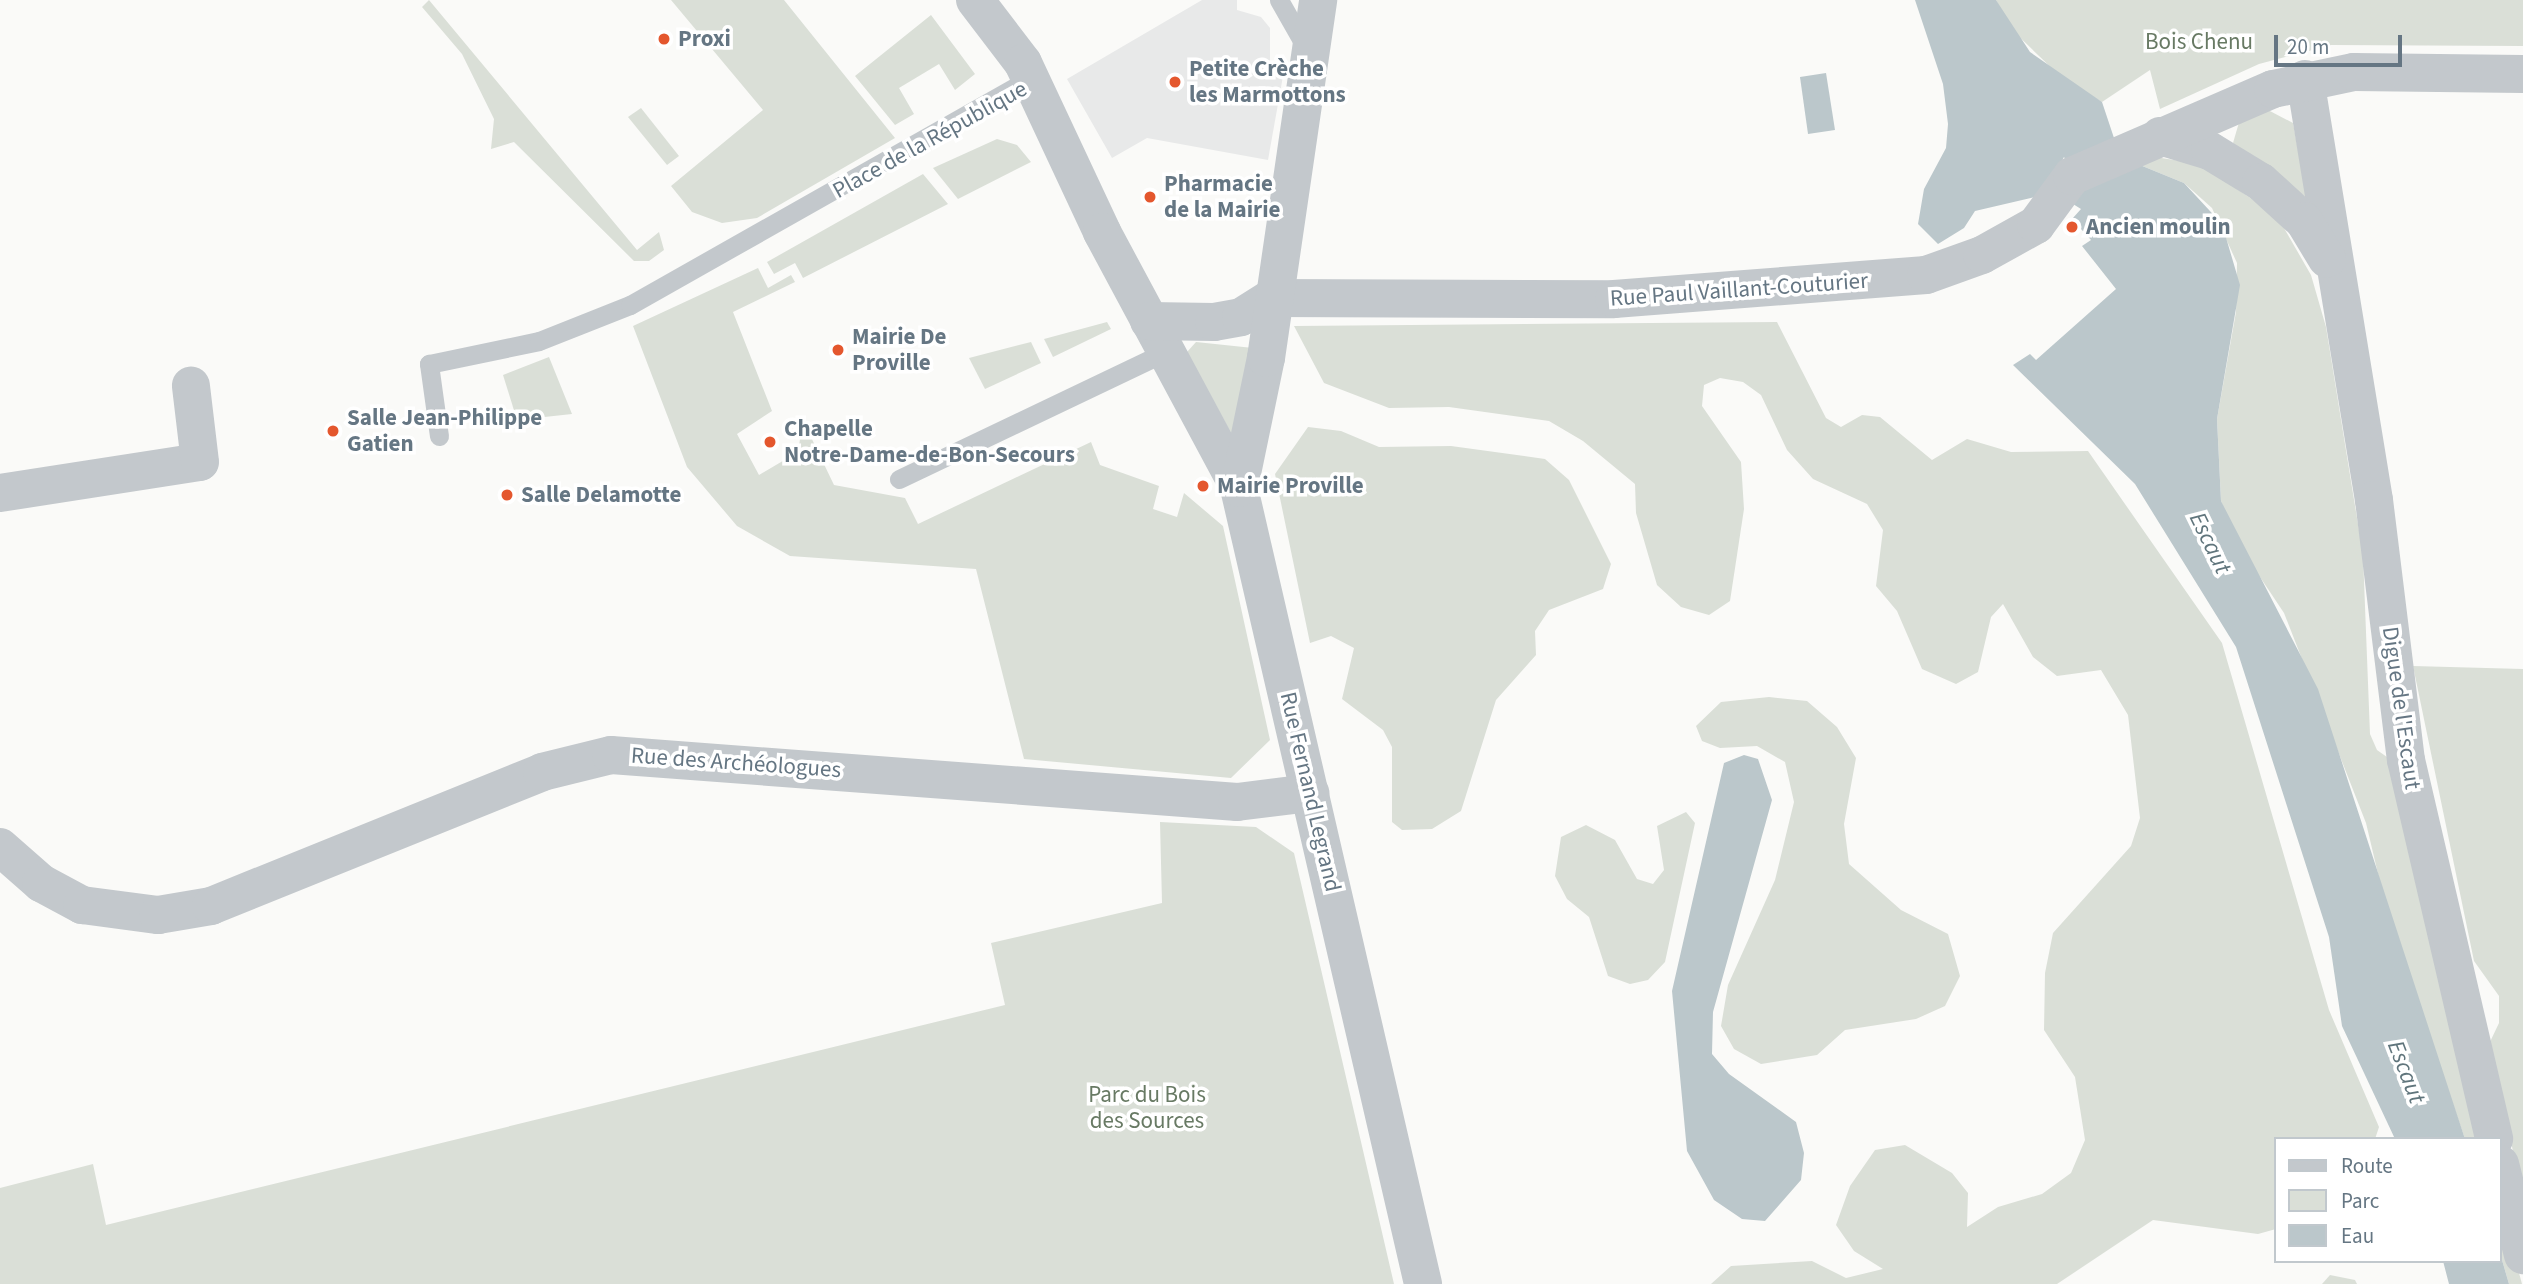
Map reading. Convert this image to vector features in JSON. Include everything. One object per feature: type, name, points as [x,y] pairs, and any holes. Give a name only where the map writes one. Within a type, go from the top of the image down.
[{"type":"street","points":[[975,0],[1031,78]]},
{"type":"street","name":"Rue Fernand Legrand","points":[[1318,0],[1272,298],[1239,488],[1423,1284]]},
{"type":"street","name":"Rue Paul Vaillant-Couturier","points":[[1272,298],[1614,299],[1904,278],[1982,255],[2036,225],[2055,204],[2072,176],[2145,143],[2305,79],[2354,72],[2523,74]]},
{"type":"street","name":"Place de la République","points":[[1031,78],[1158,336],[1239,488]]},
{"type":"street","name":"Digue de l'Escaut","points":[[2305,79],[2374,500],[2406,760],[2494,1137]]},
{"type":"street","name":"Digue de l'Escaut","points":[[2145,143],[2210,151],[2261,182],[2304,220],[2335,272]]},
{"type":"street","points":[[1158,336],[1241,317],[1272,298]]},
{"type":"street","points":[[0,493],[200,462],[191,386]]},
{"type":"street","name":"Rue des Archéologues","points":[[0,847],[41,883],[82,905],[158,915],[211,906],[542,772],[611,755],[1237,802],[1310,793]]},
{"type":"street","points":[[2502,1172],[2523,1255]]},
{"type":"lane","points":[[1279,0],[1309,52]]},
{"type":"lane","name":"Place de la République","points":[[439,436],[429,364],[539,341],[630,305],[1031,78]]},
{"type":"lane","points":[[899,479],[1158,336]]},
{"type":"shaded area","name":"Petite Crèche les Marmottons","points":[[1202,0],[1237,0],[1237,10],[1261,17],[1270,28],[1270,74],[1283,76],[1268,160],[1147,138],[1112,158],[1067,79]]},
{"type":"green space","points":[[429,0],[637,250],[659,232],[664,250],[649,261],[634,261],[514,142],[491,149],[494,119],[462,54],[422,7]]},
{"type":"green space","points":[[671,0],[784,0],[895,138],[757,218],[722,223],[692,212],[671,186],[763,110]]},
{"type":"green space","name":"Bois Chenu","points":[[1996,0],[2523,0],[2523,46],[2331,45],[2259,64],[2160,109],[2150,70],[2102,102],[2063,79],[2008,26]]},
{"type":"green space","points":[[931,15],[975,74],[955,90],[939,64],[899,88],[914,114],[895,125],[855,76]]},
{"type":"green space","points":[[641,108],[679,156],[667,165],[628,117]]},
{"type":"green space","points":[[2268,110],[2293,123],[2307,198],[2233,143],[2240,119]]},
{"type":"green space","points":[[997,139],[1017,145],[1031,162],[958,199],[933,168]]},
{"type":"green space","points":[[2155,157],[2200,164],[2277,216],[2311,275],[2326,327],[2363,555],[2370,734],[2377,750],[2394,762],[2485,1137],[2464,1137],[2388,916],[2366,823],[2284,613],[2240,547],[2221,501],[2217,419],[2236,312],[2237,263],[2212,208],[2184,183],[2135,163]]},
{"type":"green space","points":[[923,174],[948,204],[803,278],[795,263],[774,274],[767,262]]},
{"type":"green space","points":[[758,268],[768,288],[791,275],[795,282],[733,312],[772,411],[737,434],[759,475],[798,452],[800,439],[809,433],[834,485],[905,498],[918,524],[1091,442],[1100,465],[1159,486],[1153,509],[1177,517],[1184,493],[1223,526],[1270,740],[1231,778],[1024,759],[976,569],[790,556],[737,526],[687,467],[633,326]]},
{"type":"green space","points":[[1107,322],[1111,329],[1053,357],[1044,339]]},
{"type":"green space","points":[[1777,322],[1826,418],[1841,427],[1862,415],[1880,417],[1932,460],[1967,439],[2011,452],[2088,451],[2222,643],[2329,1010],[2379,1127],[2376,1137],[2274,1137],[2274,1230],[2258,1234],[2153,1220],[2057,1284],[1711,1284],[1731,1266],[1812,1261],[1846,1278],[1883,1269],[1854,1251],[1836,1225],[1850,1186],[1875,1150],[1905,1145],[1952,1173],[1968,1193],[1967,1227],[1998,1207],[2042,1194],[2071,1173],[2085,1140],[2075,1077],[2044,1030],[2045,973],[2053,933],[2131,846],[2140,818],[2128,715],[2101,670],[2057,676],[2033,657],[2003,604],[1991,617],[1978,672],[1956,684],[1922,669],[1897,611],[1876,586],[1883,530],[1867,504],[1813,479],[1787,450],[1761,395],[1743,382],[1720,378],[1704,385],[1702,406],[1741,462],[1744,509],[1730,601],[1709,615],[1681,607],[1657,585],[1636,513],[1635,484],[1583,441],[1549,421],[1449,407],[1389,408],[1324,383],[1294,326]]},
{"type":"green space","points":[[1031,342],[1041,363],[985,389],[969,358]]},
{"type":"green space","points":[[1196,342],[1253,348],[1238,446],[1187,352]]},
{"type":"green space","points":[[549,357],[572,414],[517,420],[503,375]]},
{"type":"green space","points":[[1308,427],[1341,431],[1379,447],[1451,446],[1545,459],[1569,480],[1611,564],[1603,589],[1549,610],[1535,631],[1536,655],[1496,700],[1461,811],[1432,829],[1402,830],[1392,822],[1392,747],[1383,730],[1342,699],[1354,648],[1331,636],[1310,643],[1275,474]]},
{"type":"green space","points":[[2413,666],[2523,669],[2523,1196],[2489,1044],[2499,1023],[2499,996],[2474,961]]},
{"type":"green space","points":[[1769,697],[1807,701],[1837,727],[1856,758],[1844,824],[1849,864],[1901,910],[1948,934],[1960,976],[1945,1006],[1916,1019],[1845,1030],[1817,1055],[1761,1064],[1734,1049],[1721,1026],[1728,985],[1775,880],[1794,802],[1785,762],[1757,746],[1720,748],[1702,741],[1696,726],[1721,702]]},
{"type":"green space","points":[[1686,812],[1695,823],[1665,962],[1648,980],[1630,984],[1608,976],[1589,917],[1567,899],[1555,876],[1561,837],[1586,825],[1615,840],[1637,879],[1653,884],[1664,870],[1657,826]]},
{"type":"green space","name":"Parc du Bois des Sources","points":[[1160,822],[1256,827],[1294,853],[1394,1284],[0,1284],[0,1188],[93,1164],[106,1225],[1005,1005],[991,943],[1162,903]]},
{"type":"green space","points":[[2502,1207],[2522,1284],[2509,1284],[2502,1260]]},
{"type":"green space","points":[[2330,1275],[2355,1280],[2357,1284],[2322,1284]]},
{"type":"water","name":"Escaut","points":[[1915,0],[1996,0],[2030,52],[2102,102],[2114,138],[2135,163],[2184,183],[2222,224],[2240,285],[2217,419],[2221,501],[2318,689],[2464,1137],[2394,1137],[2342,1026],[2329,937],[2236,647],[2135,484],[2013,365],[2030,354],[2036,360],[2116,289],[2082,246],[2091,240],[2072,219],[2081,209],[2073,204],[2080,187],[2064,157],[2044,195],[1975,211],[1964,228],[1938,244],[1918,224],[1924,189],[1946,148],[1948,124],[1943,84]]},
{"type":"water","points":[[1826,73],[1835,130],[1808,134],[1800,77]]},
{"type":"water","points":[[1744,755],[1758,759],[1772,800],[1713,1012],[1712,1054],[1729,1074],[1796,1122],[1804,1153],[1801,1180],[1765,1221],[1742,1219],[1714,1200],[1687,1151],[1672,991],[1724,763]]},
{"type":"water","points":[[2502,1260],[2509,1284],[2449,1284],[2444,1263],[2502,1263]]},
{"type":"place","name":"Proxi","points":[[664,39]]},
{"type":"place","name":"Petite Crèche les Marmottons","points":[[1175,82]]},
{"type":"place","name":"Pharmacie de la Mairie","points":[[1150,197]]},
{"type":"place","name":"Ancien moulin","points":[[2072,227]]},
{"type":"place","name":"Mairie De Proville","points":[[838,350]]},
{"type":"place","name":"Salle Jean-Philippe Gatien","points":[[333,431]]},
{"type":"place","name":"Chapelle Notre-Dame-de-Bon-Secours","points":[[770,442]]},
{"type":"place","name":"Mairie Proville","points":[[1203,486]]},
{"type":"place","name":"Salle Delamotte","points":[[507,495]]}]
